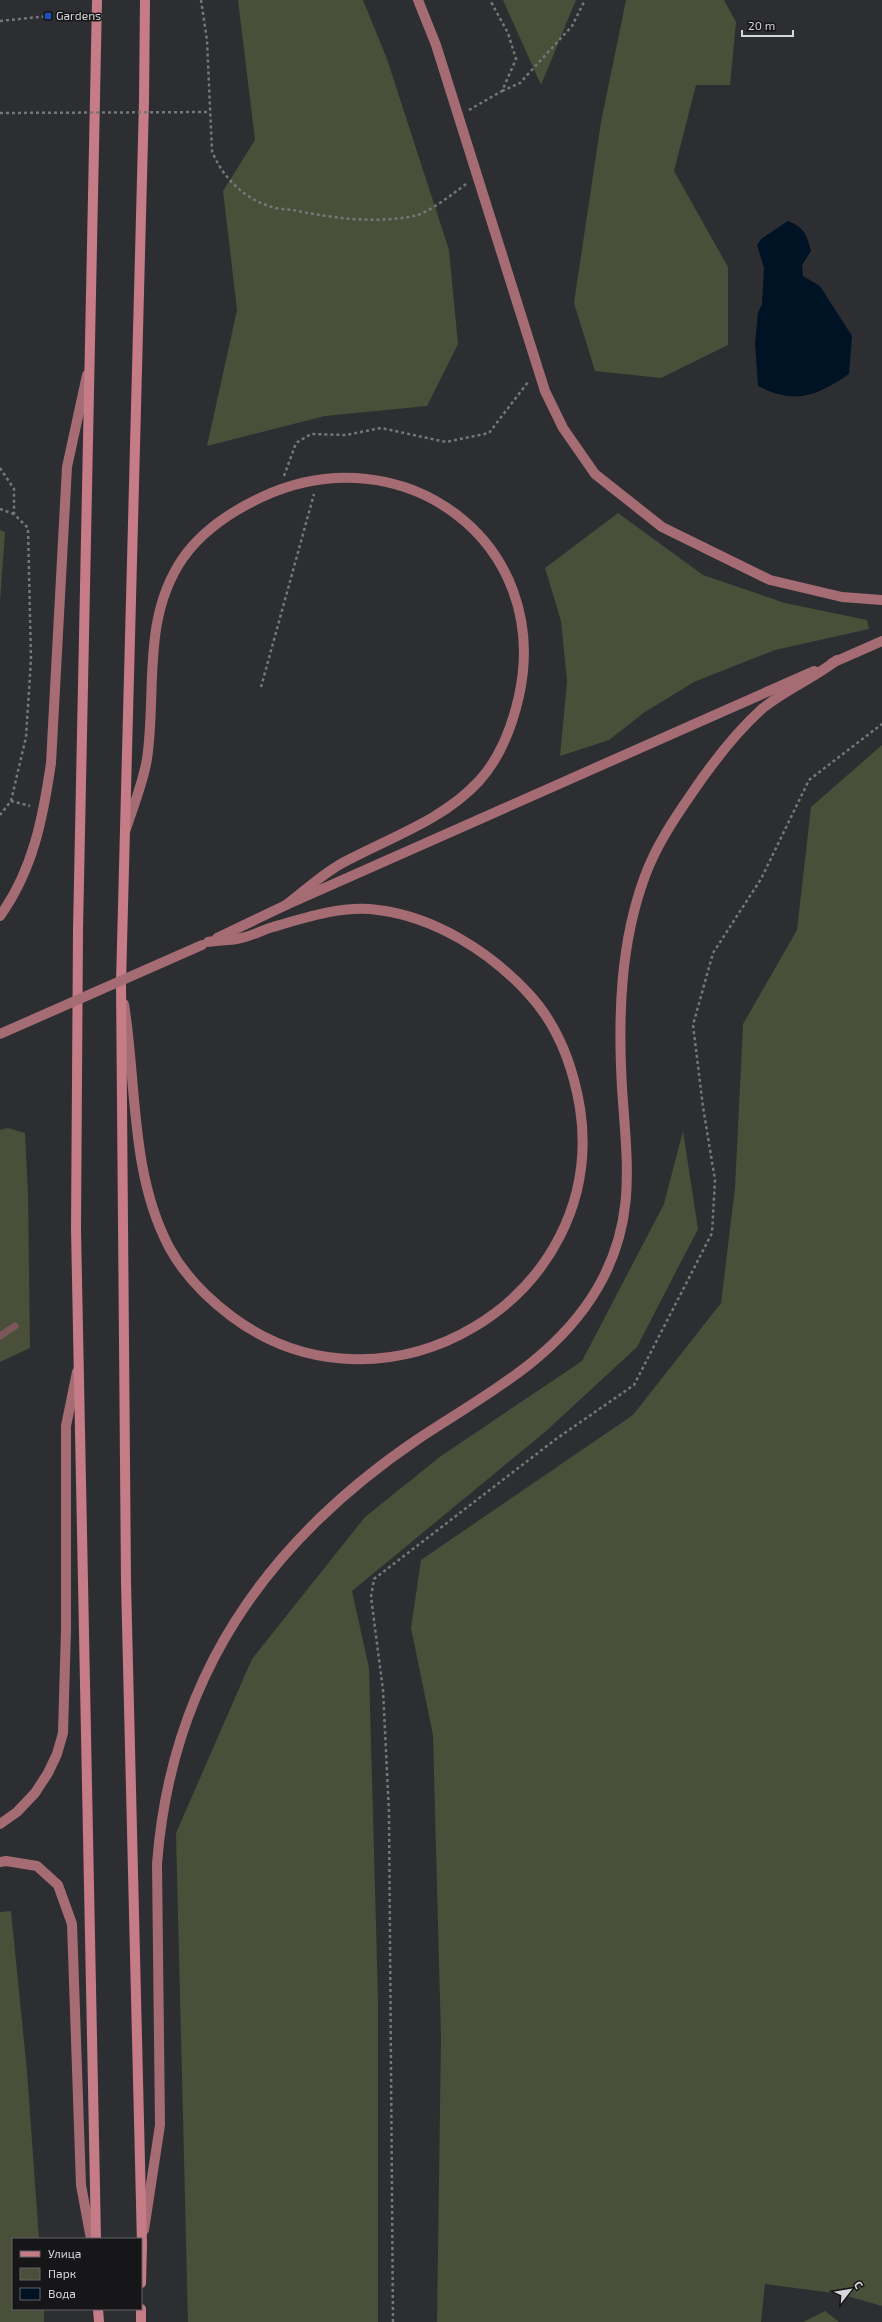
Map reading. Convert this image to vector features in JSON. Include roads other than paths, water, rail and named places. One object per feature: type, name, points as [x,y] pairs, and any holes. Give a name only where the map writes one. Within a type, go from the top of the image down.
[{"type":"main road","points":[[96,0],[91,357],[78,930],[76,1229],[80,1356],[96,2238]]},
{"type":"main road","points":[[142,2238],[126,1582],[121,983],[144,0]]},
{"type":"main road","points":[[418,0],[436,45],[545,391],[563,428],[595,474],[662,527],[770,580],[842,597],[882,600]]},
{"type":"main road","points":[[0,916],[15,895],[34,850],[44,809],[51,763],[67,467],[91,357]]},
{"type":"main road","points":[[125,835],[147,761],[156,618],[168,582],[184,556],[201,537],[239,509],[279,489],[318,480],[358,477],[378,479],[415,489],[458,515],[476,532],[505,572],[516,598],[522,625],[524,652],[523,680],[510,731],[498,755],[479,781],[456,801],[428,821],[349,859],[329,872],[286,905]]},
{"type":"main road","points":[[0,1034],[205,943],[286,905],[882,641]]},
{"type":"main road","points":[[142,2246],[160,2125],[157,1864],[160,1827],[175,1751],[188,1713],[206,1673],[232,1626],[259,1586],[302,1537],[371,1474],[415,1441],[532,1364],[565,1333],[596,1291],[612,1260],[625,1219],[627,1156],[621,1073],[622,990],[626,951],[634,912],[646,875],[666,831],[718,754],[765,707],[838,660]]},
{"type":"main road","points":[[121,983],[130,1039],[140,1159],[149,1194],[169,1246],[197,1287],[213,1303],[246,1327],[280,1344],[314,1355],[349,1360],[381,1359],[416,1351],[448,1340],[481,1323],[513,1300],[540,1269],[558,1240],[574,1201],[582,1168],[584,1133],[577,1091],[562,1046],[554,1028],[537,1002],[510,973],[484,952],[452,934],[418,920],[378,909],[337,910],[273,927],[240,939],[205,943]]},
{"type":"main road","points":[[0,1824],[16,1812],[35,1793],[48,1773],[57,1754],[63,1733],[66,1628],[66,1426],[80,1356]]},
{"type":"main road","points":[[0,1862],[6,1861],[37,1866],[58,1885],[72,1924],[81,2185],[91,2238]]},
{"type":"main road","points":[[98,2310],[99,2322]]},
{"type":"main road","points":[[141,2310],[141,2322]]},
{"type":"lane","points":[[0,1336],[15,1326]]},
{"type":"water","points":[[788,221],[798,226],[804,232],[810,245],[811,251],[802,265],[803,276],[820,286],[852,336],[849,374],[826,388],[805,395],[795,396],[771,392],[758,386],[755,344],[758,313],[762,304],[764,268],[757,245],[761,239]]},
{"type":"place","name":"Gardens","points":[[48,16]]}]
